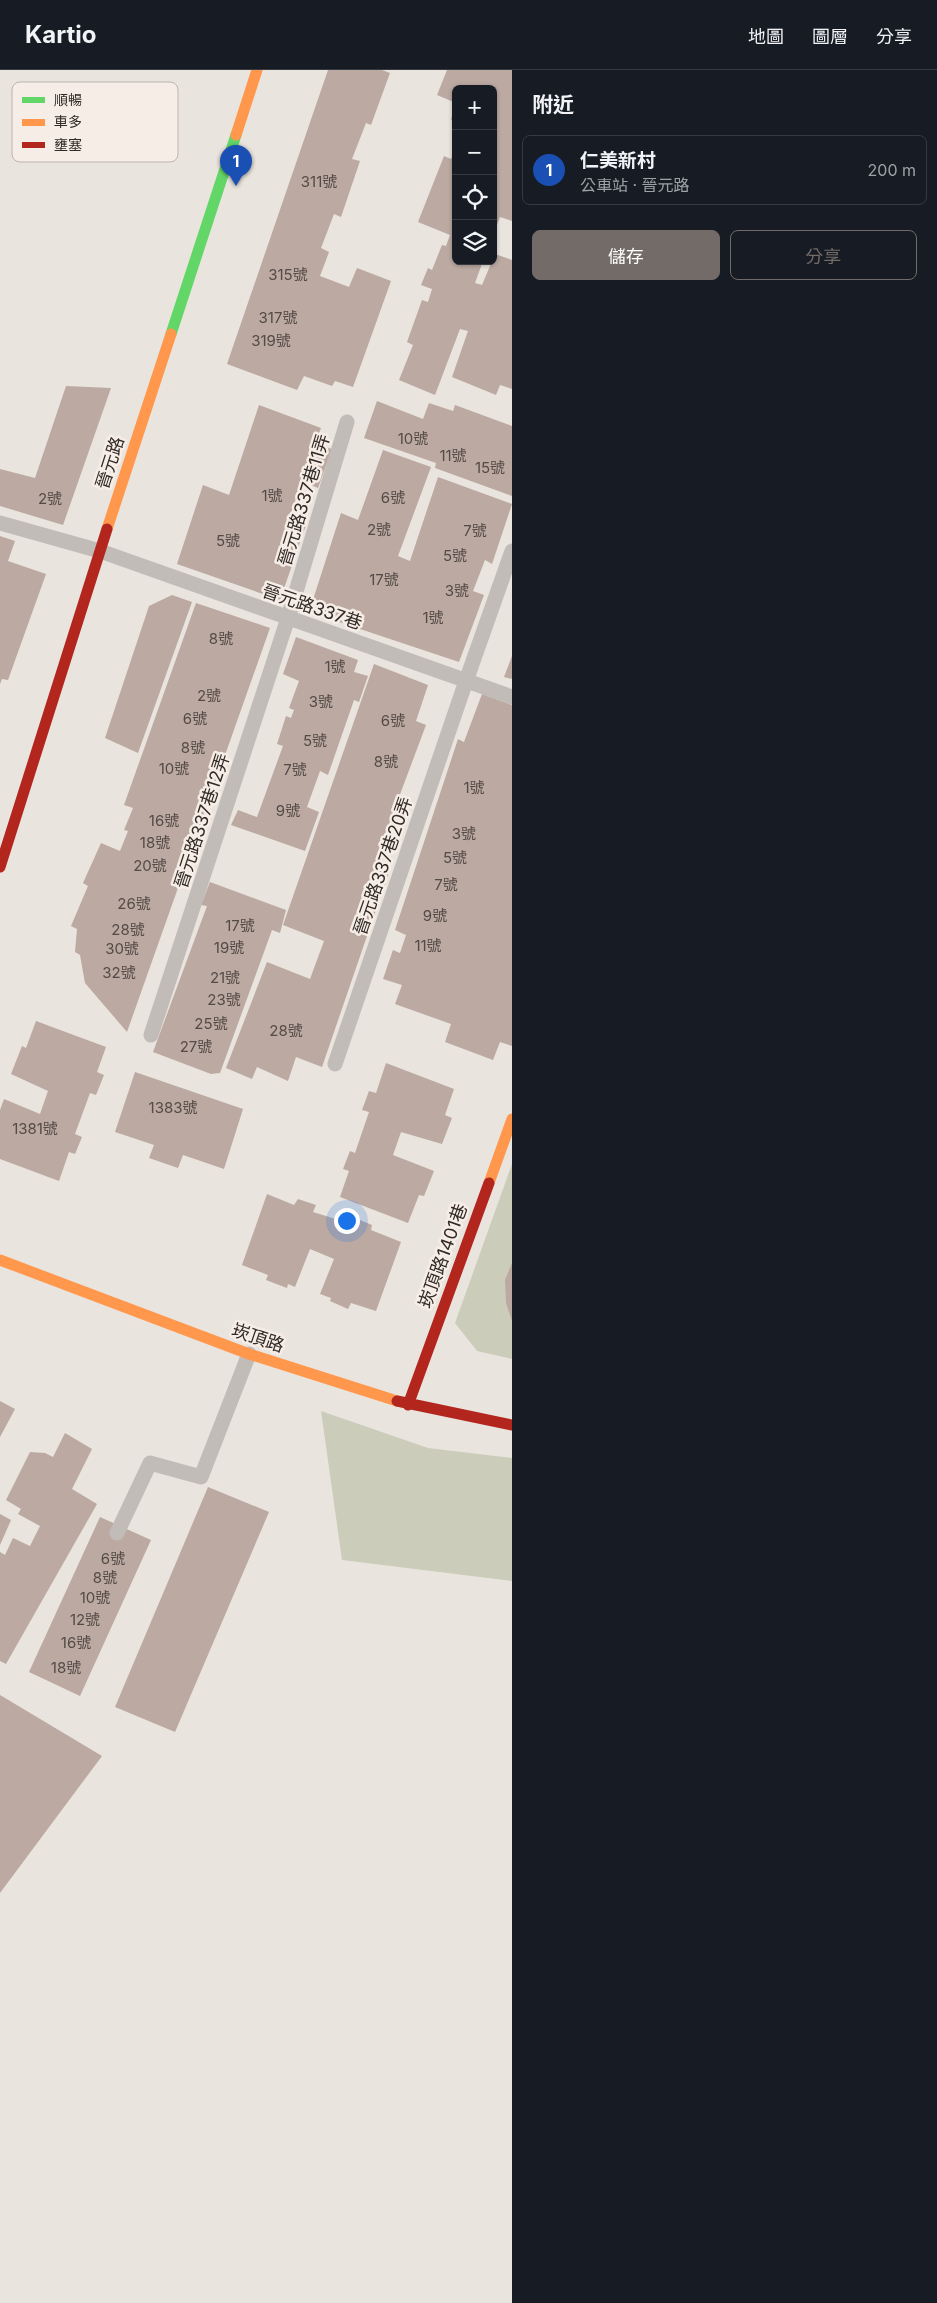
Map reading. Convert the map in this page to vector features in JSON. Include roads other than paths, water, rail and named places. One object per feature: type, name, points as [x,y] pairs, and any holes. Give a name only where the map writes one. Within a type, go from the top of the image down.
[{"type":"street","name":"晉元路","points":[[0,867],[100,551],[257,70]]},
{"type":"street","name":"崁頂路1401巷","points":[[408,1406],[512,1119]]},
{"type":"street","name":"崁頂路","points":[[0,1260],[249,1354],[408,1406],[512,1425]]},
{"type":"lane","name":"晉元路337巷11弄","points":[[288,618],[347,422]]},
{"type":"lane","name":"晉元路337巷","points":[[0,523],[100,551],[512,697]]},
{"type":"lane","name":"晉元路337巷20弄","points":[[335,1064],[512,551]]},
{"type":"lane","name":"晉元路337巷12弄","points":[[151,1035],[288,618]]},
{"type":"lane","points":[[117,1533],[150,1463],[201,1476],[249,1354]]},
{"type":"place","name":"仁美新村","points":[[236,186]]}]
